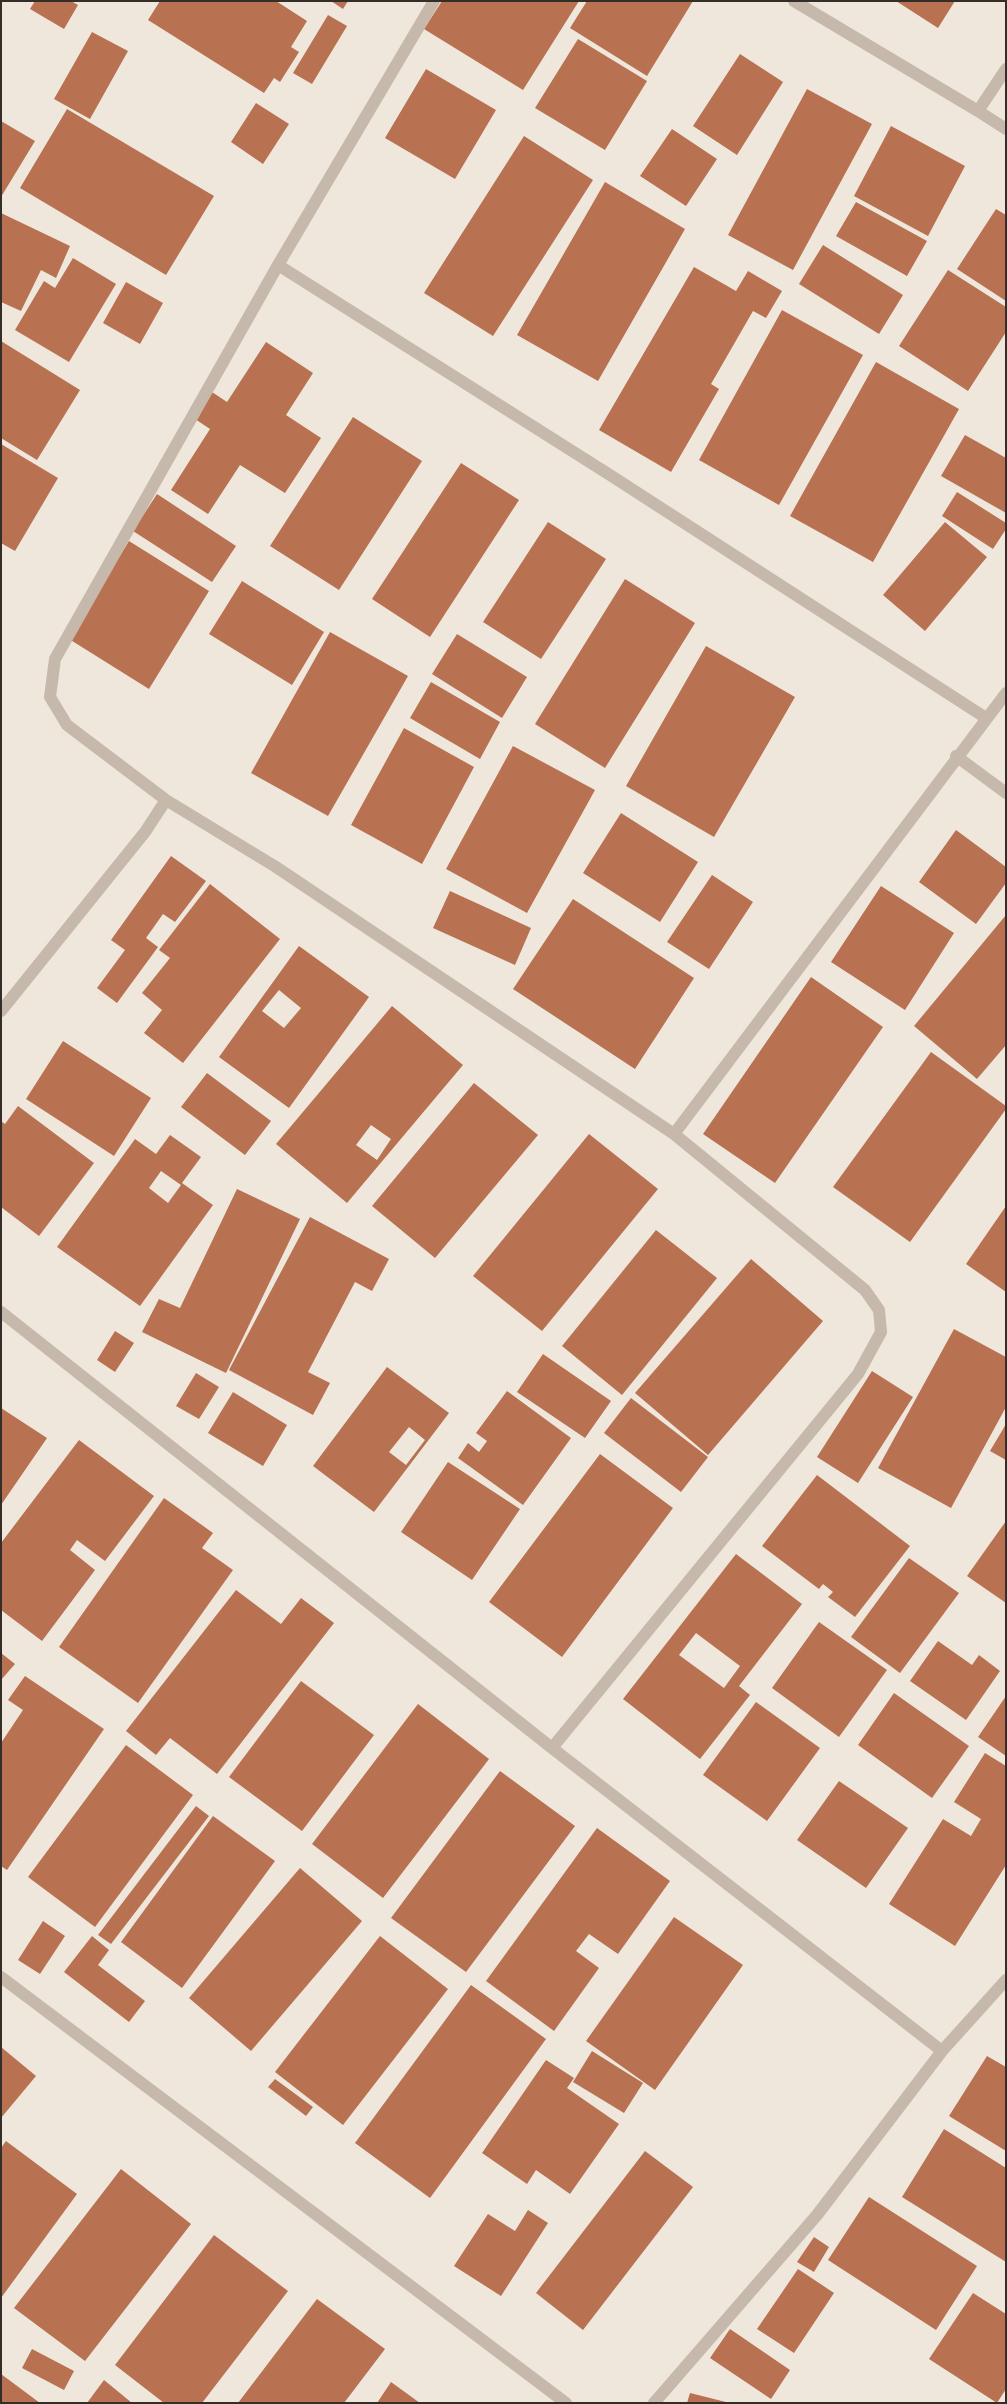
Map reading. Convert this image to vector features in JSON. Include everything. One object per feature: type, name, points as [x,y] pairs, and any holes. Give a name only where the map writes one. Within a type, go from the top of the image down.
[{"type":"street","points":[[434,1],[278,264],[55,659],[50,697],[67,725],[166,800],[276,867],[674,1134],[865,1290],[879,1310],[880,1332],[858,1374],[552,1748]]},
{"type":"street","points":[[794,1],[1006,129]]},
{"type":"street","points":[[978,111],[1006,68]]},
{"type":"street","points":[[278,264],[610,475],[986,718]]},
{"type":"street","points":[[674,1134],[956,756],[1006,694]]},
{"type":"street","points":[[956,756],[1006,793]]},
{"type":"street","points":[[1,1011],[145,832],[166,800]]},
{"type":"street","points":[[1,1312],[552,1748],[942,2051]]},
{"type":"street","points":[[1,1977],[566,2403]]},
{"type":"street","points":[[654,2403],[817,2215],[942,2051],[1006,1980]]},
{"type":"building","points":[[35,1],[71,1],[78,5],[64,29],[30,9]]},
{"type":"building","points":[[160,1],[276,1],[307,21],[291,47],[299,52],[280,82],[274,78],[264,93],[148,20]]},
{"type":"building","points":[[331,1],[348,1],[343,9]]},
{"type":"building","points":[[442,1],[579,1],[523,90],[424,29]]},
{"type":"building","points":[[587,1],[693,1],[647,76],[570,28]]},
{"type":"building","points":[[896,1],[955,1],[938,28]]},
{"type":"building","points":[[328,15],[347,26],[312,84],[293,73]]},
{"type":"building","points":[[92,32],[128,51],[90,119],[54,99]]},
{"type":"building","points":[[578,39],[647,81],[605,150],[535,108]]},
{"type":"building","points":[[740,54],[783,82],[737,155],[693,126]]},
{"type":"building","points":[[426,69],[496,110],[455,179],[385,138]]},
{"type":"building","points":[[807,89],[872,124],[793,270],[728,235]]},
{"type":"building","points":[[256,103],[289,124],[263,164],[231,142]]},
{"type":"building","points":[[67,109],[214,196],[166,275],[20,188]]},
{"type":"building","points":[[1,121],[35,141],[1,197]]},
{"type":"building","points":[[891,126],[965,166],[928,236],[854,196]]},
{"type":"building","points":[[672,129],[717,159],[686,206],[640,176]]},
{"type":"building","points":[[524,136],[593,180],[493,336],[424,293]]},
{"type":"building","points":[[605,182],[685,229],[598,381],[517,335]]},
{"type":"building","points":[[856,202],[927,241],[907,276],[836,236]]},
{"type":"building","points":[[996,209],[1006,215],[1006,301],[957,269]]},
{"type":"building","points":[[1,213],[70,246],[56,278],[41,270],[21,311],[1,302]]},
{"type":"building","points":[[823,245],[903,295],[879,334],[799,284]]},
{"type":"building","points":[[73,258],[116,284],[69,362],[15,330],[44,281],[55,288]]},
{"type":"building","points":[[694,267],[736,291],[748,271],[782,291],[766,318],[753,311],[711,384],[719,389],[671,472],[599,430]]},
{"type":"building","points":[[948,270],[1006,307],[1006,332],[968,391],[899,346]]},
{"type":"building","points":[[126,282],[163,303],[140,344],[103,323]]},
{"type":"building","points":[[782,310],[863,355],[779,505],[699,460]]},
{"type":"building","points":[[1,341],[80,390],[37,460],[1,438]]},
{"type":"building","points":[[266,342],[313,373],[286,415],[321,438],[285,493],[240,465],[208,514],[171,490],[210,429],[195,419],[212,392],[227,402]]},
{"type":"building","points":[[876,362],[959,409],[873,562],[790,516]]},
{"type":"building","points":[[353,417],[422,461],[339,590],[270,546]]},
{"type":"building","points":[[965,435],[1006,458],[1006,513],[941,476]]},
{"type":"building","points":[[1,444],[58,478],[15,551],[1,543]]},
{"type":"building","points":[[461,463],[519,500],[430,637],[372,599]]},
{"type":"building","points":[[957,492],[1006,523],[1006,529],[993,549],[942,516]]},
{"type":"building","points":[[157,494],[236,546],[212,582],[133,531]]},
{"type":"building","points":[[548,522],[606,559],[541,659],[483,622]]},
{"type":"building","points":[[945,522],[987,557],[925,631],[883,595]]},
{"type":"building","points":[[129,541],[209,591],[149,689],[69,639]]},
{"type":"building","points":[[625,579],[695,623],[605,768],[535,724]]},
{"type":"building","points":[[242,581],[324,632],[292,685],[209,634]]},
{"type":"building","points":[[330,632],[408,676],[328,816],[251,773]]},
{"type":"building","points":[[457,634],[527,677],[502,718],[432,674]]},
{"type":"building","points":[[706,646],[795,697],[714,837],[626,786]]},
{"type":"building","points":[[431,682],[500,722],[480,759],[410,718]]},
{"type":"building","points":[[404,728],[474,767],[422,864],[351,825]]},
{"type":"building","points":[[513,746],[595,790],[527,913],[446,869]]},
{"type":"building","points":[[621,813],[698,862],[660,922],[583,873]]},
{"type":"building","points":[[956,830],[1006,867],[1006,883],[976,924],[919,882]]},
{"type":"building","points":[[171,856],[206,881],[175,922],[163,914],[146,938],[158,947],[117,1003],[97,988],[125,950],[111,940]]},
{"type":"building","points":[[712,875],[753,902],[709,969],[667,942]]},
{"type":"building","points":[[210,884],[280,939],[183,1063],[144,1033],[162,1010],[142,993],[170,958],[159,950]]},
{"type":"building","points":[[881,886],[954,933],[905,1010],[831,962]]},
{"type":"building","points":[[450,891],[531,928],[515,965],[433,928]]},
{"type":"building","points":[[573,899],[694,978],[635,1069],[513,989]]},
{"type":"building","points":[[1006,915],[1006,1045],[977,1079],[914,1026]]},
{"type":"building","points":[[299,946],[369,997],[289,1108],[219,1057]],"holes":[[[279,990],[301,1008],[284,1028],[262,1011]]]},
{"type":"building","points":[[811,977],[883,1027],[775,1183],[703,1134]]},
{"type":"building","points":[[392,1006],[463,1065],[347,1203],[276,1144]],"holes":[[[371,1125],[391,1139],[377,1160],[356,1145]]]},
{"type":"building","points":[[63,1041],[151,1098],[114,1156],[26,1099]]},
{"type":"building","points":[[931,1052],[1006,1106],[1006,1109],[910,1242],[833,1187]]},
{"type":"building","points":[[207,1073],[271,1121],[245,1155],[181,1107]]},
{"type":"building","points":[[474,1083],[538,1135],[435,1258],[372,1206]]},
{"type":"building","points":[[18,1106],[94,1163],[39,1236],[1,1207],[1,1121],[5,1124]]},
{"type":"building","points":[[589,1134],[658,1189],[542,1331],[473,1276]]},
{"type":"building","points":[[170,1135],[201,1157],[182,1183],[213,1205],[140,1306],[57,1247],[135,1139],[156,1154]],"holes":[[[161,1171],[181,1185],[168,1203],[149,1188]]]},
{"type":"building","points":[[237,1189],[300,1219],[226,1373],[142,1332],[159,1299],[180,1308]]},
{"type":"building","points":[[1006,1206],[1006,1292],[966,1264]]},
{"type":"building","points":[[310,1217],[389,1259],[372,1291],[355,1282],[308,1372],[330,1383],[313,1415],[229,1370]]},
{"type":"building","points":[[656,1230],[717,1278],[622,1395],[562,1346]]},
{"type":"building","points":[[751,1259],[823,1321],[708,1455],[635,1393]]},
{"type":"building","points":[[954,1329],[1006,1357],[1006,1407],[951,1508],[878,1468]]},
{"type":"building","points":[[115,1331],[134,1343],[115,1372],[97,1360]]},
{"type":"building","points":[[543,1354],[611,1401],[585,1438],[517,1392]]},
{"type":"building","points":[[387,1367],[449,1413],[374,1512],[313,1466]],"holes":[[[409,1427],[425,1440],[406,1465],[389,1452]]]},
{"type":"building","points":[[872,1371],[913,1397],[858,1483],[817,1457]]},
{"type":"building","points":[[196,1373],[219,1387],[199,1419],[176,1406]]},
{"type":"building","points":[[507,1391],[571,1438],[523,1505],[458,1458],[468,1443],[479,1452],[487,1441],[476,1433]]},
{"type":"building","points":[[233,1392],[287,1425],[263,1466],[208,1433]]},
{"type":"building","points":[[631,1398],[708,1457],[681,1492],[604,1433]]},
{"type":"building","points":[[1,1408],[47,1438],[1,1505]]},
{"type":"building","points":[[1006,1424],[1006,1460],[990,1451]]},
{"type":"building","points":[[79,1440],[154,1496],[105,1561],[77,1540],[70,1550],[95,1570],[42,1641],[1,1610],[1,1543]]},
{"type":"building","points":[[600,1454],[673,1508],[562,1657],[489,1602]]},
{"type":"building","points":[[448,1462],[520,1509],[472,1580],[401,1532]]},
{"type":"building","points":[[817,1475],[910,1546],[855,1617],[828,1597],[833,1592],[823,1584],[819,1589],[762,1546]]},
{"type":"building","points":[[164,1498],[213,1533],[202,1548],[233,1570],[138,1703],[59,1647]]},
{"type":"building","points":[[1006,1521],[1006,1603],[967,1576]]},
{"type":"building","points":[[736,1554],[802,1604],[739,1686],[750,1695],[700,1759],[623,1699]],"holes":[[[696,1633],[740,1666],[724,1688],[679,1655]]]},
{"type":"building","points":[[909,1558],[959,1593],[900,1673],[851,1637]]},
{"type":"building","points":[[236,1590],[281,1624],[301,1598],[334,1623],[217,1774],[170,1738],[156,1755],[126,1731]]},
{"type":"building","points":[[819,1622],[887,1670],[839,1737],[772,1688]]},
{"type":"building","points":[[938,1641],[972,1665],[979,1655],[1000,1671],[966,1720],[910,1681]]},
{"type":"building","points":[[1,1653],[15,1664],[1,1680]]},
{"type":"building","points":[[25,1676],[104,1729],[7,1870],[1,1866],[1,1743],[23,1710],[8,1700]]},
{"type":"building","points":[[301,1681],[374,1735],[302,1831],[229,1777]]},
{"type":"building","points":[[894,1693],[969,1746],[932,1798],[858,1745]]},
{"type":"building","points":[[1006,1696],[1006,1756],[978,1737]]},
{"type":"building","points":[[756,1702],[820,1748],[767,1821],[703,1775]]},
{"type":"building","points":[[418,1704],[489,1759],[383,1898],[312,1844]]},
{"type":"building","points":[[126,1745],[193,1795],[95,1927],[28,1877]]},
{"type":"building","points":[[985,1753],[1006,1766],[1006,1865],[955,1946],[889,1904],[943,1819],[971,1836],[981,1819],[954,1802]]},
{"type":"building","points":[[500,1771],[575,1826],[466,1972],[391,1918]]},
{"type":"building","points":[[839,1781],[908,1828],[866,1888],[797,1840]]},
{"type":"building","points":[[196,1806],[209,1816],[111,1944],[98,1935]]},
{"type":"building","points":[[213,1816],[275,1861],[182,1988],[121,1942]]},
{"type":"building","points":[[597,1828],[670,1881],[618,1954],[589,1934],[576,1951],[599,1968],[554,2031],[486,1981]]},
{"type":"building","points":[[300,1868],[362,1921],[251,2051],[189,1998]]},
{"type":"building","points":[[674,1917],[743,1965],[655,2090],[586,2041]]},
{"type":"building","points":[[43,1921],[65,1936],[40,1974],[18,1960]]},
{"type":"building","points":[[92,1936],[109,1950],[98,1965],[145,2001],[129,2022],[64,1972]]},
{"type":"building","points":[[380,1936],[448,1989],[343,2125],[275,2072]]},
{"type":"building","points":[[471,1985],[546,2039],[430,2198],[355,2143]]},
{"type":"building","points":[[1,2047],[36,2076],[1,2118]]},
{"type":"building","points":[[592,2051],[643,2083],[624,2113],[573,2082]]},
{"type":"building","points":[[987,2056],[1006,2067],[1006,2151],[949,2116]]},
{"type":"building","points":[[546,2060],[574,2078],[567,2088],[619,2124],[570,2194],[536,2170],[527,2184],[482,2153]]},
{"type":"building","points":[[275,2079],[313,2107],[306,2116],[268,2087]]},
{"type":"building","points":[[944,2129],[1006,2168],[1006,2262],[902,2197]]},
{"type":"building","points":[[6,2141],[77,2194],[1,2298],[1,2148]]},
{"type":"building","points":[[645,2151],[693,2187],[583,2330],[536,2293]]},
{"type":"building","points":[[121,2169],[191,2224],[85,2361],[14,2308]]},
{"type":"building","points":[[869,2197],[977,2266],[936,2330],[828,2260]]},
{"type":"building","points":[[528,2210],[548,2223],[501,2296],[454,2266],[488,2214],[515,2231]]},
{"type":"building","points":[[214,2235],[288,2291],[202,2403],[164,2403],[115,2365]]},
{"type":"building","points":[[814,2237],[829,2247],[814,2272],[797,2262]]},
{"type":"building","points":[[798,2269],[834,2293],[794,2353],[757,2329]]},
{"type":"building","points":[[973,2293],[1006,2314],[1006,2389],[997,2403],[929,2359]]},
{"type":"building","points":[[317,2299],[385,2349],[344,2403],[238,2403]]},
{"type":"building","points":[[730,2329],[790,2370],[771,2399],[710,2358]]},
{"type":"building","points":[[32,2349],[74,2371],[64,2390],[22,2368]]},
{"type":"building","points":[[1,2374],[40,2403],[1,2403]]},
{"type":"building","points":[[104,2380],[132,2403],[87,2403]]},
{"type":"building","points":[[391,2382],[420,2403],[377,2403]]},
{"type":"building","points":[[690,2393],[726,2402],[726,2403],[687,2403]]}]
